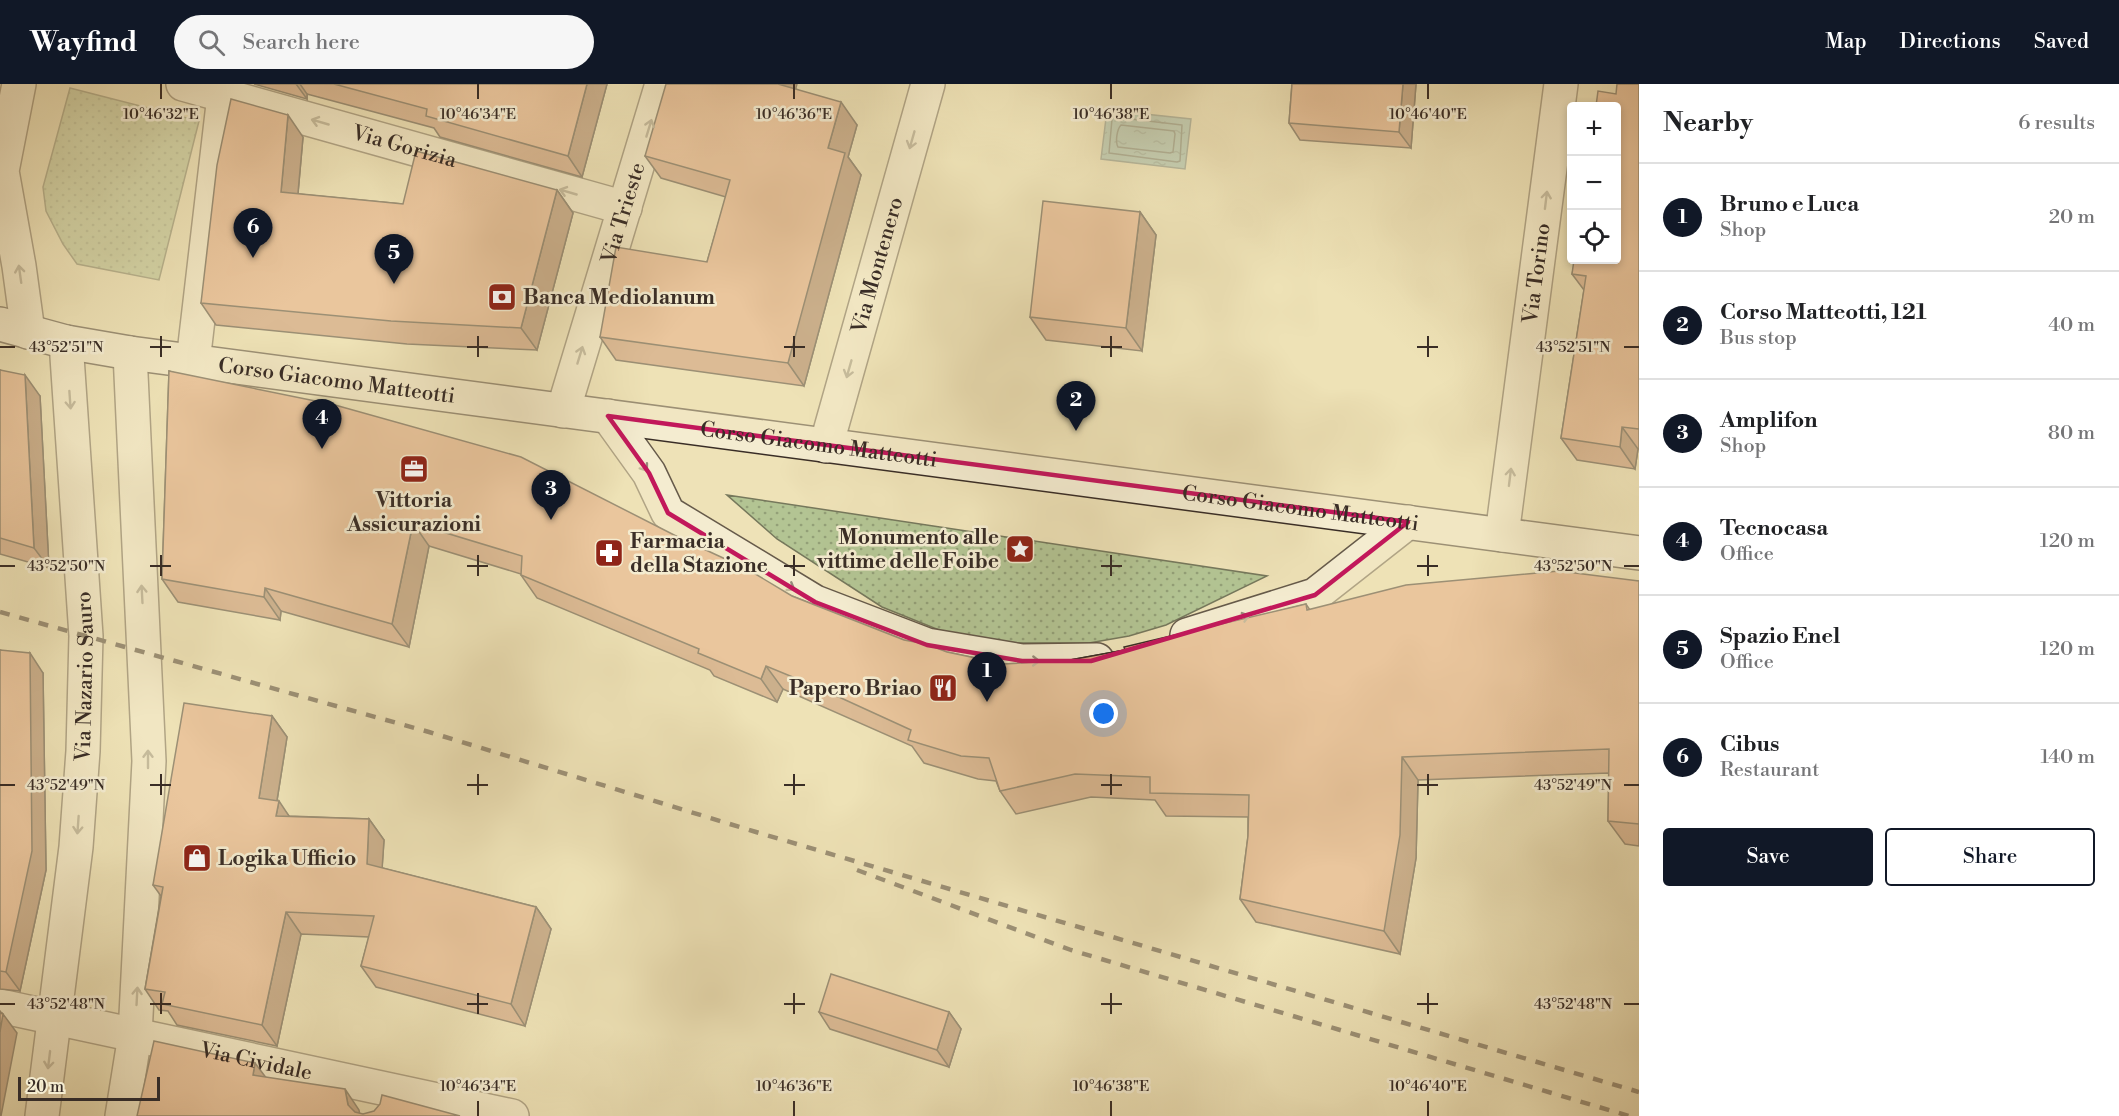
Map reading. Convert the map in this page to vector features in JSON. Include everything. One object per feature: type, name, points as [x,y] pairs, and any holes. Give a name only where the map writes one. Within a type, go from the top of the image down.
[{"type":"street","points":[[14,328],[19,266],[2,171],[19,84]]},
{"type":"street","name":"Via Gorizia","points":[[183,84],[625,208]]},
{"type":"street","name":"Via Trieste","points":[[562,411],[662,84]]},
{"type":"street","name":"Via Montenero","points":[[826,446],[928,84]]},
{"type":"street","name":"Via Torino","points":[[1502,535],[1561,84]]},
{"type":"street","points":[[193,362],[224,96]]},
{"type":"street","name":"Corso Giacomo Matteotti","points":[[14,328],[66,342],[193,362],[1639,553]]},
{"type":"street","name":"Via Nazario Sauro","points":[[42,1116],[76,848],[83,751],[86,636],[66,342]]},
{"type":"street","points":[[122,1116],[135,1035],[149,761],[130,353]]},
{"type":"street","points":[[608,416],[649,473],[668,513],[815,602],[927,645],[1022,661],[1091,662],[1123,653]]},
{"type":"street","points":[[1154,644],[1315,595],[1408,522]]},
{"type":"street","name":"Via Cividale","points":[[0,1006],[135,1035],[378,1102],[512,1116]]},
{"type":"highlighted area","points":[[608,416],[1408,522],[1315,595],[1091,661],[1022,661],[927,645],[815,602],[668,513],[649,473]]},
{"type":"green space","points":[[70,88],[199,121],[159,280],[77,264],[63,244],[46,211],[43,187]]},
{"type":"green space","points":[[727,495],[1267,576],[1166,625],[1129,636],[1089,643],[1016,643],[944,632],[882,607],[777,539]]},
{"type":"water","points":[[1107,110],[1191,119],[1185,169],[1101,159]]},
{"type":"building","points":[[334,84],[587,84],[568,156],[426,116],[427,109]]},
{"type":"building","points":[[666,84],[778,84],[841,102],[828,148],[845,153],[788,363],[600,337],[616,247],[707,262],[730,180],[645,156]]},
{"type":"building","points":[[1292,84],[1403,84],[1399,132],[1289,123]]},
{"type":"building","points":[[1617,84],[1639,84],[1639,429],[1622,427],[1620,447],[1561,438],[1586,276],[1572,274],[1573,264],[1621,264],[1621,102],[1597,102],[1598,91],[1616,94]]},
{"type":"building","points":[[231,99],[288,115],[281,192],[403,204],[416,151],[557,190],[521,328],[391,321],[201,303],[217,165]]},
{"type":"building","points":[[1043,201],[1140,212],[1126,328],[1030,317]]},
{"type":"building","points":[[0,370],[25,375],[34,548],[0,538]]},
{"type":"building","points":[[169,371],[335,405],[521,457],[682,539],[747,569],[792,596],[904,640],[1004,664],[1070,660],[1125,650],[1124,647],[1306,604],[1307,610],[1406,585],[1559,571],[1639,581],[1639,824],[1608,821],[1609,749],[1402,757],[1400,835],[1384,931],[1240,899],[1248,836],[1249,795],[1150,793],[1150,777],[1075,774],[1000,791],[989,758],[961,756],[908,740],[911,730],[817,687],[766,666],[761,679],[698,653],[699,649],[521,575],[522,556],[413,523],[392,624],[265,588],[264,597],[162,579]]},
{"type":"building","points":[[0,650],[30,653],[32,851],[6,972],[0,971]]},
{"type":"building","points":[[184,703],[272,716],[259,798],[279,801],[276,816],[369,819],[367,864],[536,907],[511,1004],[361,966],[374,916],[286,912],[262,1025],[162,1004],[165,992],[145,989],[163,887],[153,885]]},
{"type":"building","points":[[831,974],[949,1012],[937,1050],[819,1012]]},
{"type":"building","points":[[0,1013],[3,1014],[0,1032]]},
{"type":"building","points":[[154,1041],[255,1063],[253,1075],[345,1089],[348,1105],[355,1112],[363,1114],[374,1111],[380,1104],[382,1095],[460,1116],[137,1116]]},
{"type":"railway","points":[[0,612],[429,732],[756,832],[1639,1092]]},
{"type":"railway","points":[[857,870],[1071,950],[1629,1116]]},
{"type":"place","name":"Cibus","points":[[253,258]]},
{"type":"place","name":"Spazio Enel","points":[[394,284]]},
{"type":"place","name":"Banca Mediolanum","points":[[502,297]]},
{"type":"place","name":"Corso Matteotti, 121","points":[[1076,431]]},
{"type":"place","name":"Tecnocasa","points":[[322,449]]},
{"type":"place","name":"Vittoria Assicurazioni","points":[[414,469]]},
{"type":"place","name":"Amplifon","points":[[551,520]]},
{"type":"place","name":"Monumento alle vittime delle Foibe","points":[[1020,549]]},
{"type":"place","name":"Farmacia della Stazione","points":[[609,553]]},
{"type":"place","name":"Papero Briao","points":[[943,688]]},
{"type":"place","name":"Bruno e Luca","points":[[987,702]]},
{"type":"place","name":"Logika Ufficio","points":[[197,858]]}]
